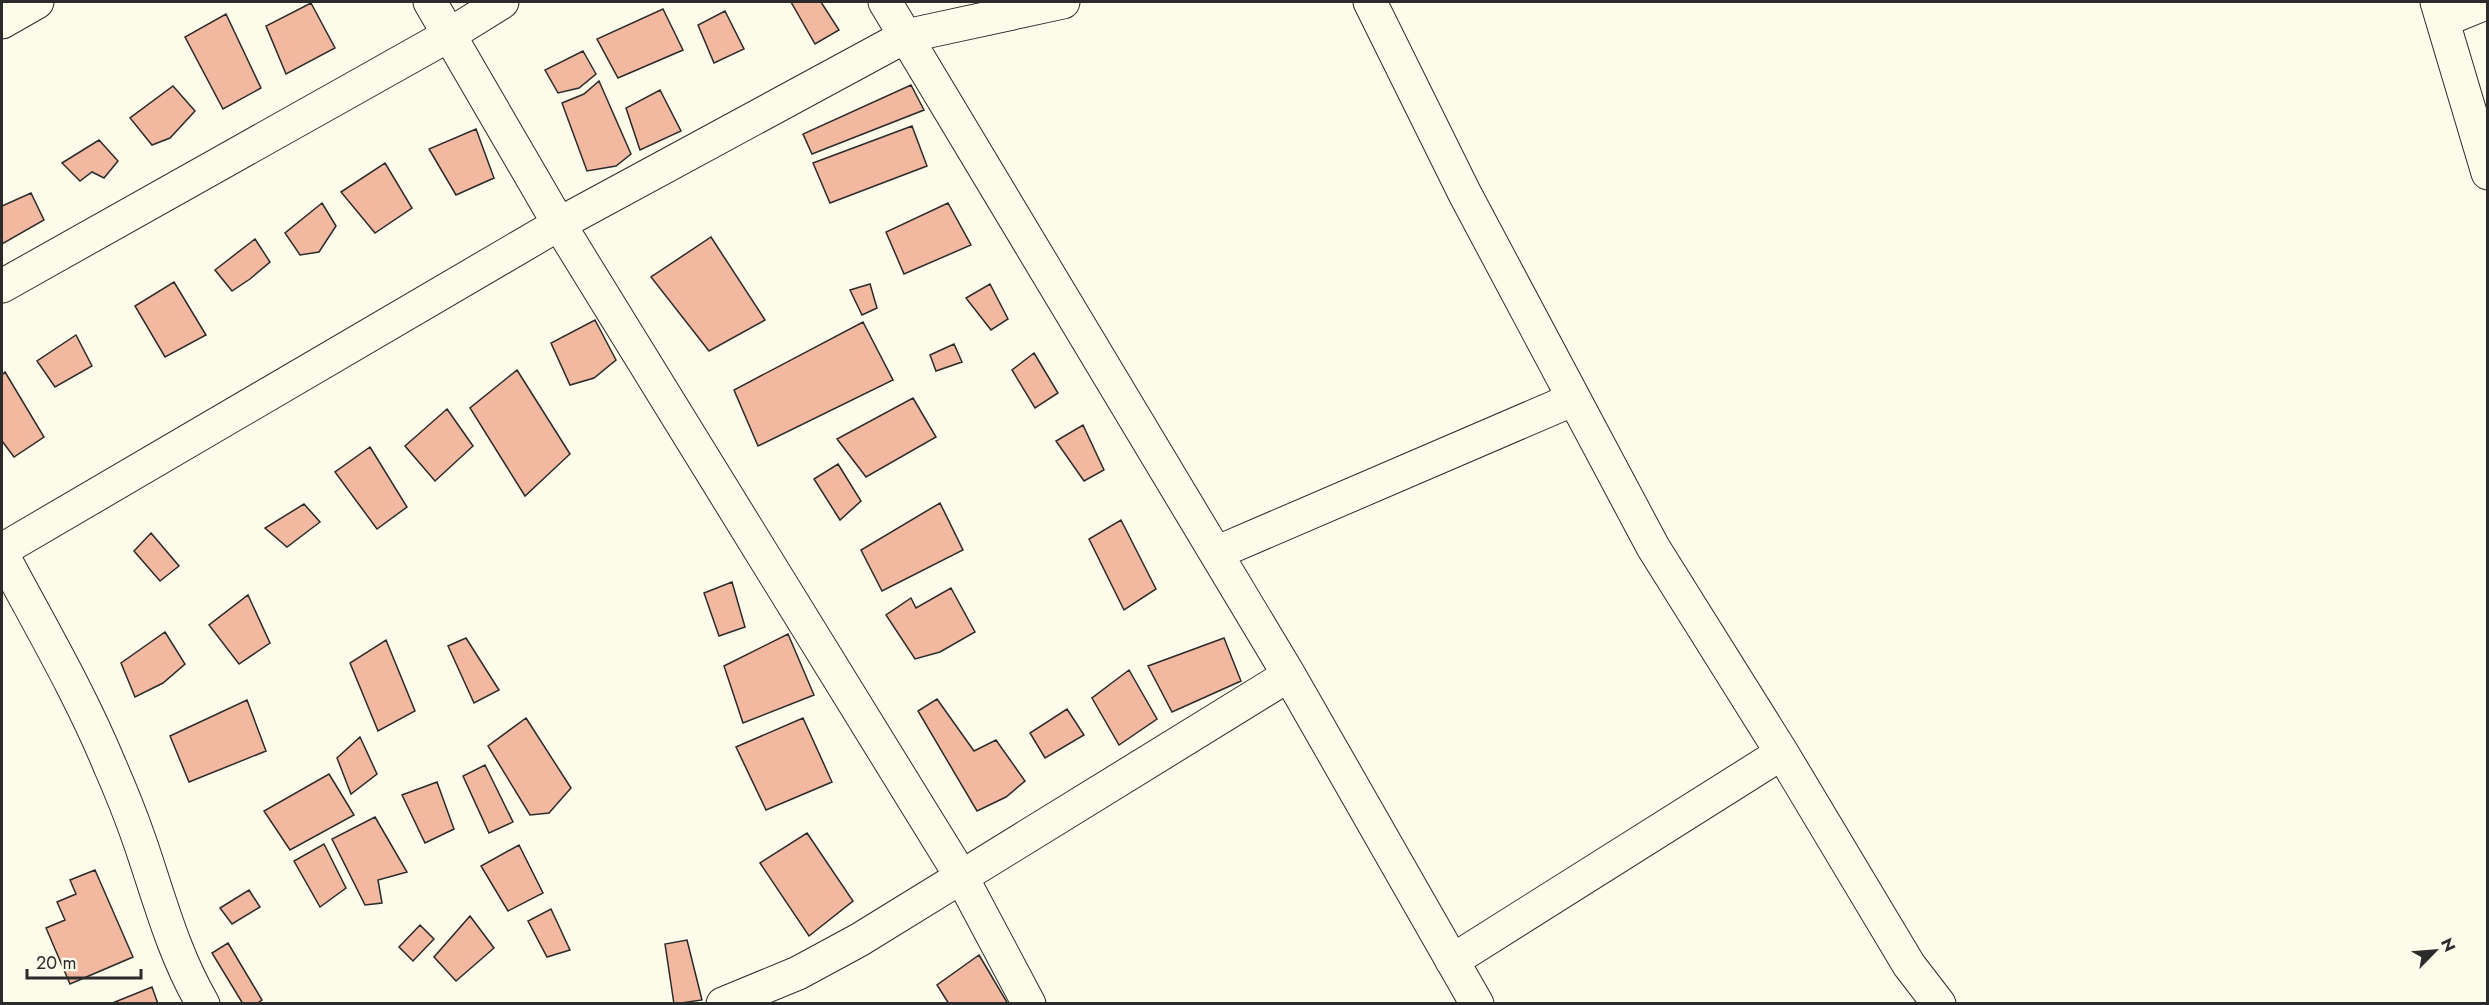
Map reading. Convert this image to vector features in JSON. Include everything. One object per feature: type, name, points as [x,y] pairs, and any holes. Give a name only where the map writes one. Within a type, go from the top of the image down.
[{"type":"street","points":[[2,22],[38,2]]},
{"type":"street","points":[[430,2],[559,224],[961,876],[1029,1004]]},
{"type":"street","points":[[2,286],[449,35],[502,2]]},
{"type":"street","points":[[885,2],[1289,675],[1477,1004]]},
{"type":"street","points":[[203,1004],[190,982],[170,933],[139,840],[110,765],[81,704],[4,562],[559,224],[906,36],[1063,2]]},
{"type":"street","points":[[1370,2],[1465,194],[1653,547],[1782,753],[1909,965],[1939,1004]]},
{"type":"street","points":[[2487,2],[2440,11],[2487,173]]},
{"type":"street","points":[[1216,553],[1574,399]]},
{"type":"street","points":[[723,1004],[798,973],[859,939],[1289,675]]},
{"type":"street","points":[[1452,961],[1782,753]]},
{"type":"building","points":[[791,2],[821,2],[839,30],[815,44]]},
{"type":"building","points":[[311,3],[335,48],[286,74],[266,26]]},
{"type":"building","points":[[663,9],[683,50],[618,78],[597,39]]},
{"type":"building","points":[[725,11],[744,49],[714,63],[698,25]]},
{"type":"building","points":[[226,14],[261,88],[223,109],[185,37]]},
{"type":"building","points":[[583,51],[596,74],[579,88],[558,93],[545,70]]},
{"type":"building","points":[[599,81],[631,154],[616,166],[587,171],[562,103],[584,94]]},
{"type":"building","points":[[911,85],[924,110],[812,154],[803,134]]},
{"type":"building","points":[[173,86],[195,111],[170,138],[152,145],[130,118]]},
{"type":"building","points":[[660,90],[681,131],[640,150],[626,108]]},
{"type":"building","points":[[912,126],[927,166],[830,203],[813,163]]},
{"type":"building","points":[[476,129],[494,178],[456,195],[429,149]]},
{"type":"building","points":[[99,140],[118,161],[104,178],[92,172],[80,181],[62,163]]},
{"type":"building","points":[[385,163],[412,208],[375,233],[341,192]]},
{"type":"building","points":[[31,193],[44,220],[2,244],[2,206]]},
{"type":"building","points":[[322,203],[336,226],[319,252],[300,255],[285,233]]},
{"type":"building","points":[[948,203],[971,245],[904,274],[886,232]]},
{"type":"building","points":[[711,237],[765,320],[709,351],[651,277]]},
{"type":"building","points":[[255,239],[270,262],[232,291],[215,270]]},
{"type":"building","points":[[174,282],[206,335],[165,357],[135,306]]},
{"type":"building","points":[[870,284],[877,308],[862,315],[850,290]]},
{"type":"building","points":[[990,284],[1008,319],[991,330],[966,298]]},
{"type":"building","points":[[595,320],[616,360],[594,378],[570,385],[551,343]]},
{"type":"building","points":[[863,322],[893,380],[758,446],[734,390]]},
{"type":"building","points":[[76,335],[92,366],[55,387],[37,361]]},
{"type":"building","points":[[954,344],[962,362],[936,371],[930,355]]},
{"type":"building","points":[[1034,353],[1058,393],[1035,408],[1012,370]]},
{"type":"building","points":[[517,370],[570,454],[525,496],[470,408]]},
{"type":"building","points":[[5,372],[44,437],[14,457],[2,441],[2,375]]},
{"type":"building","points":[[913,398],[936,437],[866,477],[837,439]]},
{"type":"building","points":[[447,409],[473,446],[435,481],[405,446]]},
{"type":"building","points":[[1083,425],[1104,470],[1084,481],[1056,441]]},
{"type":"building","points":[[370,447],[407,507],[377,529],[335,472]]},
{"type":"building","points":[[838,464],[861,501],[840,520],[814,479]]},
{"type":"building","points":[[940,503],[963,550],[882,591],[861,550]]},
{"type":"building","points":[[304,504],[320,522],[287,547],[265,528]]},
{"type":"building","points":[[1121,520],[1156,589],[1124,610],[1089,539]]},
{"type":"building","points":[[151,533],[179,566],[160,581],[134,551]]},
{"type":"building","points":[[732,582],[745,627],[719,636],[704,593]]},
{"type":"building","points":[[951,588],[975,632],[940,652],[915,659],[886,615],[911,598],[916,608]]},
{"type":"building","points":[[248,595],[270,643],[239,664],[209,625]]},
{"type":"building","points":[[165,632],[185,664],[163,683],[135,697],[121,663]]},
{"type":"building","points":[[788,634],[814,695],[743,723],[724,666]]},
{"type":"building","points":[[466,638],[499,690],[474,703],[448,646]]},
{"type":"building","points":[[1224,638],[1241,681],[1172,712],[1148,666]]},
{"type":"building","points":[[386,640],[415,711],[378,731],[350,663]]},
{"type":"building","points":[[1129,670],[1157,719],[1119,745],[1092,698]]},
{"type":"building","points":[[937,699],[974,751],[996,740],[1025,781],[1006,797],[977,811],[918,711]]},
{"type":"building","points":[[247,700],[266,751],[189,782],[170,736]]},
{"type":"building","points":[[1067,709],[1084,735],[1045,758],[1030,733]]},
{"type":"building","points":[[526,718],[571,788],[549,813],[530,815],[488,746]]},
{"type":"building","points":[[803,718],[832,782],[766,810],[736,747]]},
{"type":"building","points":[[360,737],[377,774],[351,794],[337,758]]},
{"type":"building","points":[[485,765],[513,822],[489,833],[463,776]]},
{"type":"building","points":[[329,774],[354,815],[290,850],[264,811]]},
{"type":"building","points":[[437,782],[454,829],[425,843],[402,795]]},
{"type":"building","points":[[375,817],[407,872],[378,880],[382,903],[365,905],[332,839]]},
{"type":"building","points":[[807,833],[853,901],[809,936],[760,863]]},
{"type":"building","points":[[324,844],[346,888],[320,907],[294,861]]},
{"type":"building","points":[[519,845],[543,893],[508,911],[481,866]]},
{"type":"building","points":[[95,870],[133,957],[70,984],[46,928],[65,920],[57,902],[76,894],[70,880]]},
{"type":"building","points":[[249,890],[260,907],[232,924],[220,908]]},
{"type":"building","points":[[551,909],[570,950],[547,957],[528,921]]},
{"type":"building","points":[[470,916],[494,948],[456,981],[434,957]]},
{"type":"building","points":[[420,925],[434,939],[413,961],[399,947]]},
{"type":"building","points":[[687,940],[702,1000],[674,1004],[665,944]]},
{"type":"building","points":[[228,943],[262,1000],[256,1004],[243,1004],[212,953]]},
{"type":"building","points":[[979,955],[1008,1004],[949,1004],[937,985]]},
{"type":"building","points":[[152,987],[158,1004],[110,1004]]}]
